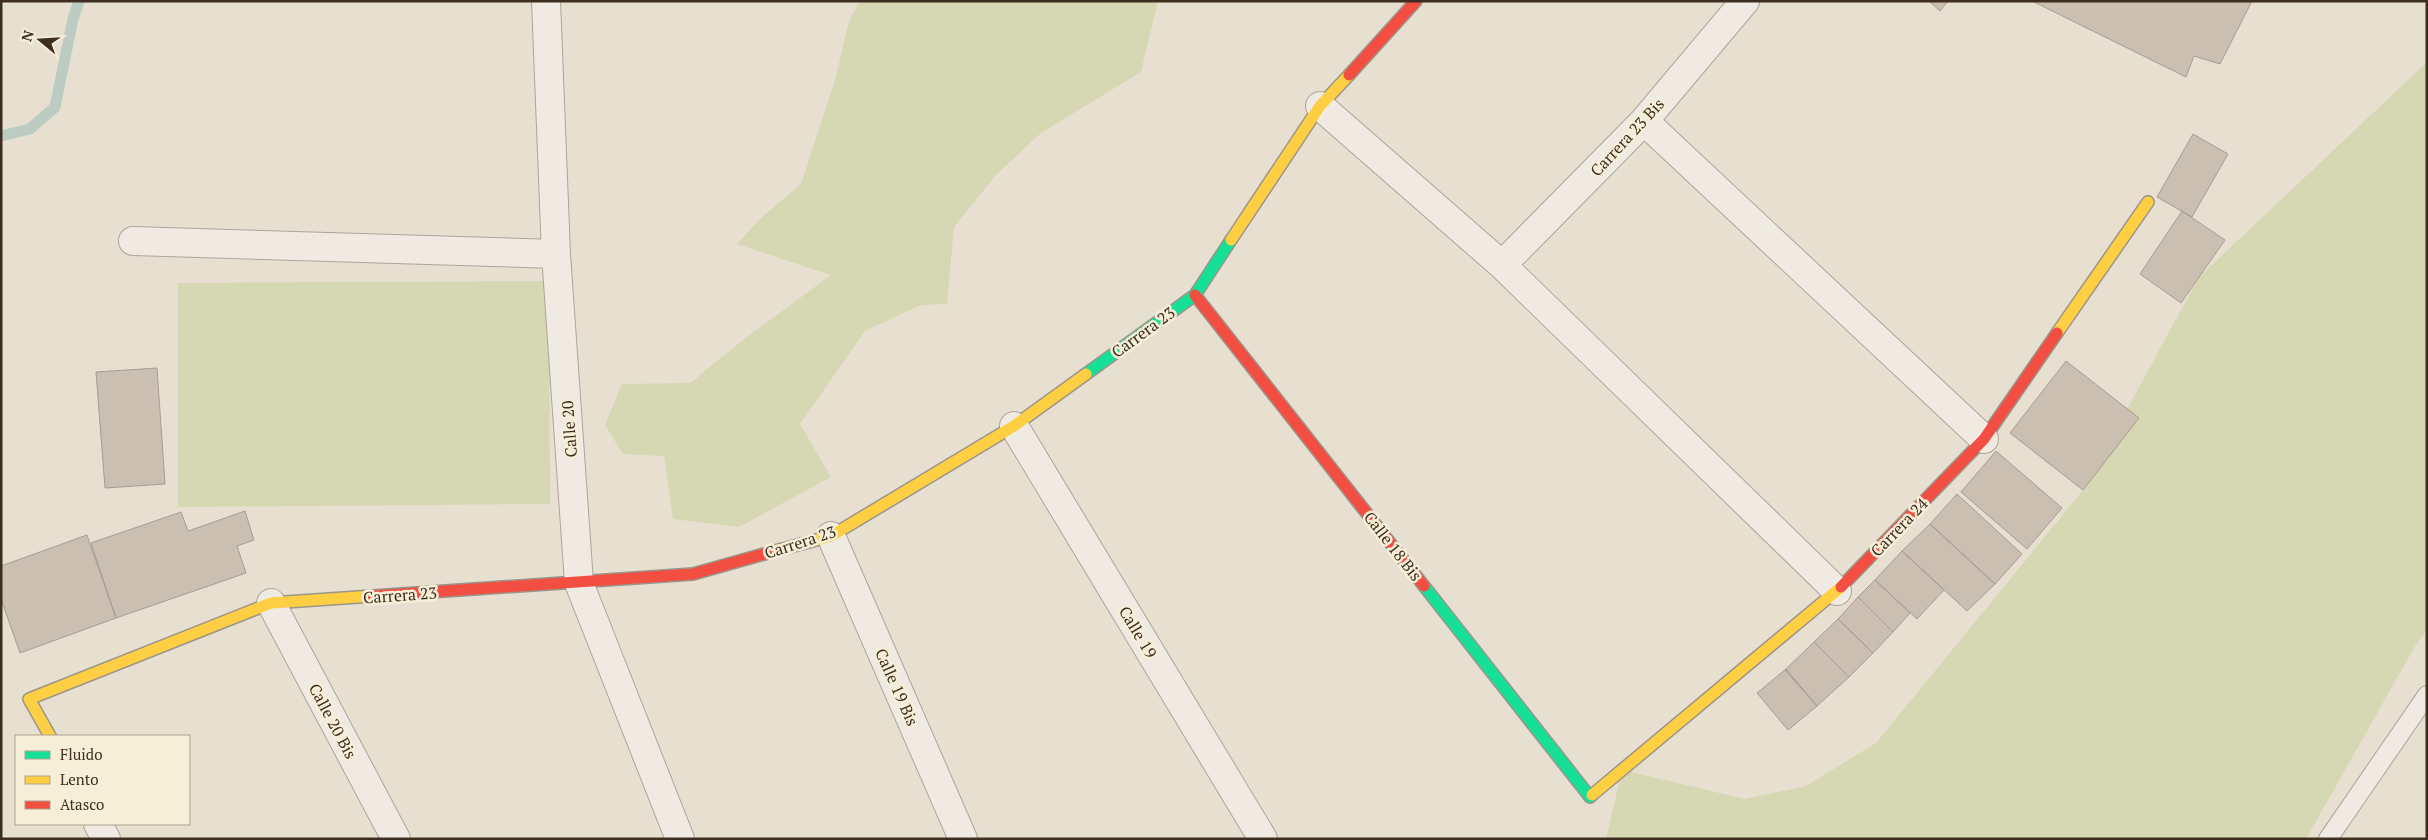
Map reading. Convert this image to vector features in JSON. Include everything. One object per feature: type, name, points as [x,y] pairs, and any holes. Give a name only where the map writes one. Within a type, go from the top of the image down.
[{"type":"street","name":"Calle 20","points":[[546,1],[556,254],[580,583],[680,839]]},
{"type":"street","name":"Carrera 23","points":[[49,735],[29,699],[271,603],[693,574],[831,536],[1014,426],[1195,295],[1320,106],[1416,1]]},
{"type":"street","name":"Carrera 23 Bis","points":[[1502,265],[1644,121],[1745,1]]},
{"type":"street","points":[[1320,106],[1502,265],[1838,591]]},
{"type":"street","points":[[1644,121],[1984,439]]},
{"type":"street","name":"Carrera 24","points":[[1590,796],[1838,591],[1984,439],[2148,202]]},
{"type":"street","points":[[133,241],[556,254]]},
{"type":"street","name":"Calle 18 Bis","points":[[1195,295],[1590,796]]},
{"type":"street","name":"Calle 19","points":[[1014,426],[1263,839]]},
{"type":"street","name":"Calle 19 Bis","points":[[831,536],[963,839]]},
{"type":"street","name":"Calle 20 Bis","points":[[271,603],[396,839]]},
{"type":"street","points":[[99,825],[106,839]]},
{"type":"lane","points":[[2328,839],[2427,695]]},
{"type":"green space","points":[[860,1],[1158,1],[1141,72],[1041,133],[996,175],[954,227],[947,304],[921,305],[865,331],[800,424],[831,477],[739,527],[673,519],[664,456],[623,454],[605,425],[622,384],[690,383],[743,340],[831,275],[737,244],[761,218],[801,184],[835,80],[849,21]]},
{"type":"green space","points":[[2427,62],[2427,630],[2414,648],[2306,839],[1606,839],[1622,770],[1745,799],[1806,786],[1876,743],[2083,490],[2199,277]]},
{"type":"green space","points":[[549,281],[550,504],[178,507],[178,283]]},
{"type":"building","points":[[1929,1],[1948,1],[1940,11]]},
{"type":"building","points":[[2032,1],[2252,1],[2220,64],[2194,56],[2186,77]]},
{"type":"building","points":[[2193,134],[2228,154],[2192,217],[2157,197]]},
{"type":"building","points":[[2182,211],[2225,240],[2181,303],[2140,274]]},
{"type":"building","points":[[2066,361],[2139,418],[2083,490],[2010,433]]},
{"type":"building","points":[[157,368],[165,484],[105,488],[96,372]]},
{"type":"building","points":[[1996,451],[2062,508],[2027,549],[1961,492]]},
{"type":"building","points":[[1957,494],[2022,554],[1995,584],[1930,524]]},
{"type":"building","points":[[245,511],[254,540],[237,546],[246,573],[116,618],[91,543],[181,512],[188,531]]},
{"type":"building","points":[[1930,524],[1995,584],[1967,611],[1902,551]]},
{"type":"building","points":[[87,535],[116,618],[20,653],[1,599],[1,566]]},
{"type":"building","points":[[1902,551],[1944,590],[1917,619],[1875,580]]},
{"type":"building","points":[[1875,580],[1910,613],[1893,632],[1858,597]]},
{"type":"building","points":[[1858,597],[1893,632],[1873,653],[1838,619]]},
{"type":"building","points":[[1838,619],[1873,653],[1849,677],[1814,642]]},
{"type":"building","points":[[1814,642],[1849,677],[1817,706],[1785,670]]},
{"type":"building","points":[[1786,669],[1817,706],[1788,730],[1757,693]]},
{"type":"waterway","points":[[1,136],[30,129],[55,107],[73,19],[79,1]]},
{"type":"traffic: fast","points":[[1086,374],[1195,295],[1231,240]]},
{"type":"traffic: fast","points":[[1424,586],[1590,797],[1592,795]]},
{"type":"traffic: slow","points":[[1231,240],[1320,106],[1349,75]]},
{"type":"traffic: slow","points":[[2057,333],[2148,202]]},
{"type":"traffic: slow","points":[[775,551],[831,536],[1014,426],[1086,374]]},
{"type":"traffic: slow","points":[[1592,795],[1841,587]]},
{"type":"traffic: slow","points":[[49,735],[29,699],[271,603],[373,596]]},
{"type":"traffic: jam","points":[[1349,75],[1416,1]]},
{"type":"traffic: jam","points":[[1195,295],[1424,586]]},
{"type":"traffic: jam","points":[[1841,587],[1984,439],[2057,333]]},
{"type":"traffic: jam","points":[[373,596],[693,574],[775,551]]}]
